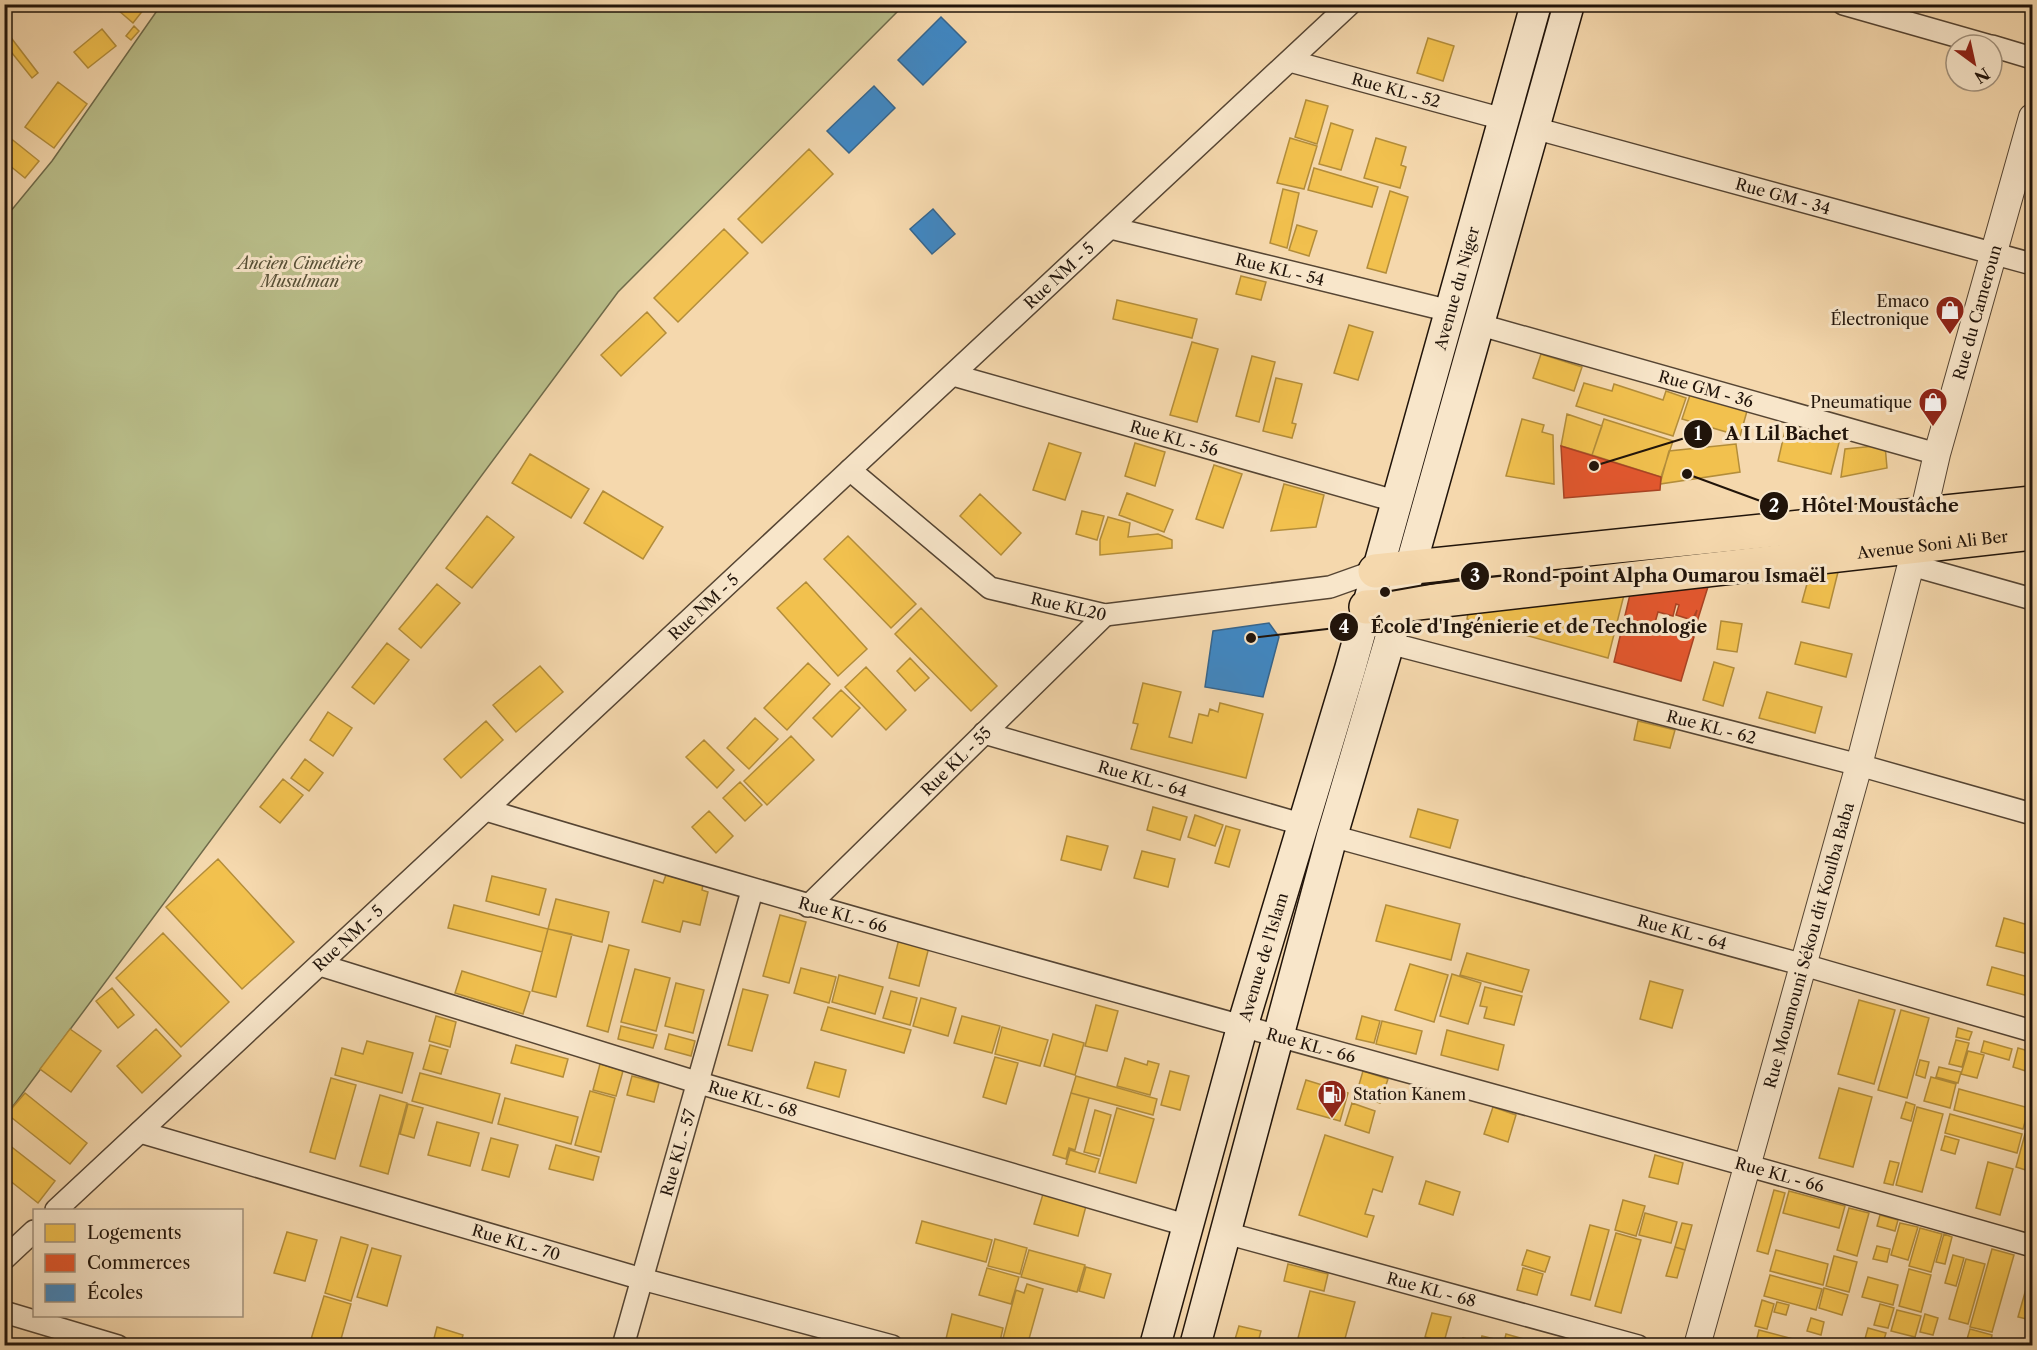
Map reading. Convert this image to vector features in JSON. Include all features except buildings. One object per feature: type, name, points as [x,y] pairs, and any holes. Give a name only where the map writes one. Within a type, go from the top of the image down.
[{"type":"main road","name":"Avenue du Niger","points":[[1375,571],[1536,4]]},
{"type":"main road","name":"Avenue du Niger","points":[[1410,570],[1477,324],[1569,4]]},
{"type":"main road","name":"Avenue Soni Ali Ber","points":[[1366,607],[1400,605],[1917,541],[2032,503]]},
{"type":"main road","name":"Avenue Soni Ali Ber","points":[[1375,571],[2032,533]]},
{"type":"main road","points":[[1400,605],[1410,570]]},
{"type":"main road","name":"Avenue de l'Islam","points":[[1155,1346],[1243,1024],[1301,824],[1350,669],[1375,571]]},
{"type":"main road","name":"Avenue de l'Islam","points":[[1195,1346],[1332,836],[1400,605]]},
{"type":"street","name":"Rue NM - 5","points":[[57,1209],[1350,4]]},
{"type":"street","points":[[1843,4],[1945,33]]},
{"type":"street","points":[[2004,50],[2032,58]]},
{"type":"street","name":"Rue KL - 52","points":[[1290,61],[1503,119]]},
{"type":"street","name":"Rue du Cameroun","points":[[1917,541],[1937,454],[2032,117]]},
{"type":"street","name":"Rue GM - 34","points":[[1534,129],[1995,252],[2032,264]]},
{"type":"street","name":"Rue KL - 54","points":[[1111,228],[1450,310]]},
{"type":"street","name":"Rue GM - 36","points":[[1477,324],[1937,454]]},
{"type":"street","name":"Rue KL - 56","points":[[953,375],[1395,501]]},
{"type":"street","name":"Rue KL20","points":[[850,470],[990,588],[1105,615],[1330,587],[1375,571]]},
{"type":"street","points":[[1917,541],[2032,600]]},
{"type":"street","name":"Rue Moumouni Sékou dit Koulba Baba","points":[[1698,1346],[1746,1164],[1859,765],[1917,541]]},
{"type":"street","points":[[1330,587],[1366,607]]},
{"type":"street","name":"Rue KL - 55","points":[[808,906],[1105,615]]},
{"type":"street","name":"Rue KL - 62","points":[[1389,643],[1859,765],[2032,814]]},
{"type":"street","name":"Rue KL - 64","points":[[984,733],[1301,824]]},
{"type":"street","name":"Rue KL - 66","points":[[486,810],[752,891],[1243,1024],[2032,1246]]},
{"type":"street","name":"Rue KL - 64","points":[[1332,836],[1804,965],[2032,1031]]},
{"type":"street","name":"Rue KL - 57","points":[[624,1346],[696,1082],[752,891]]},
{"type":"street","name":"Rue KL - 68","points":[[320,965],[696,1082],[1189,1226]]},
{"type":"street","name":"Rue KL - 70","points":[[140,1132],[642,1280],[892,1346]]},
{"type":"street","points":[[4,1259],[33,1232]]},
{"type":"street","name":"Rue KL - 68","points":[[1226,1233],[1638,1346]]},
{"type":"street","points":[[4,1312],[118,1346]]},
{"type":"green space","name":"Ancien Cimetière Musulman","points":[[161,5],[904,5],[618,292],[5,1117],[5,218],[52,161]]},
{"type":"place","name":"Emaco Électronique","points":[[1950,336]]},
{"type":"place","name":"Pneumatique","points":[[1933,428]]},
{"type":"place","name":"A I Lil Bachet","points":[[1594,466]]},
{"type":"place","name":"Hôtel Moustâche","points":[[1687,474]]},
{"type":"place","name":"Rond-point Alpha Oumarou Ismaël","points":[[1385,592]]},
{"type":"place","name":"École d'Ingénierie et de Technologie","points":[[1251,638]]},
{"type":"place","name":"Station Kanem","points":[[1332,1120]]}]
